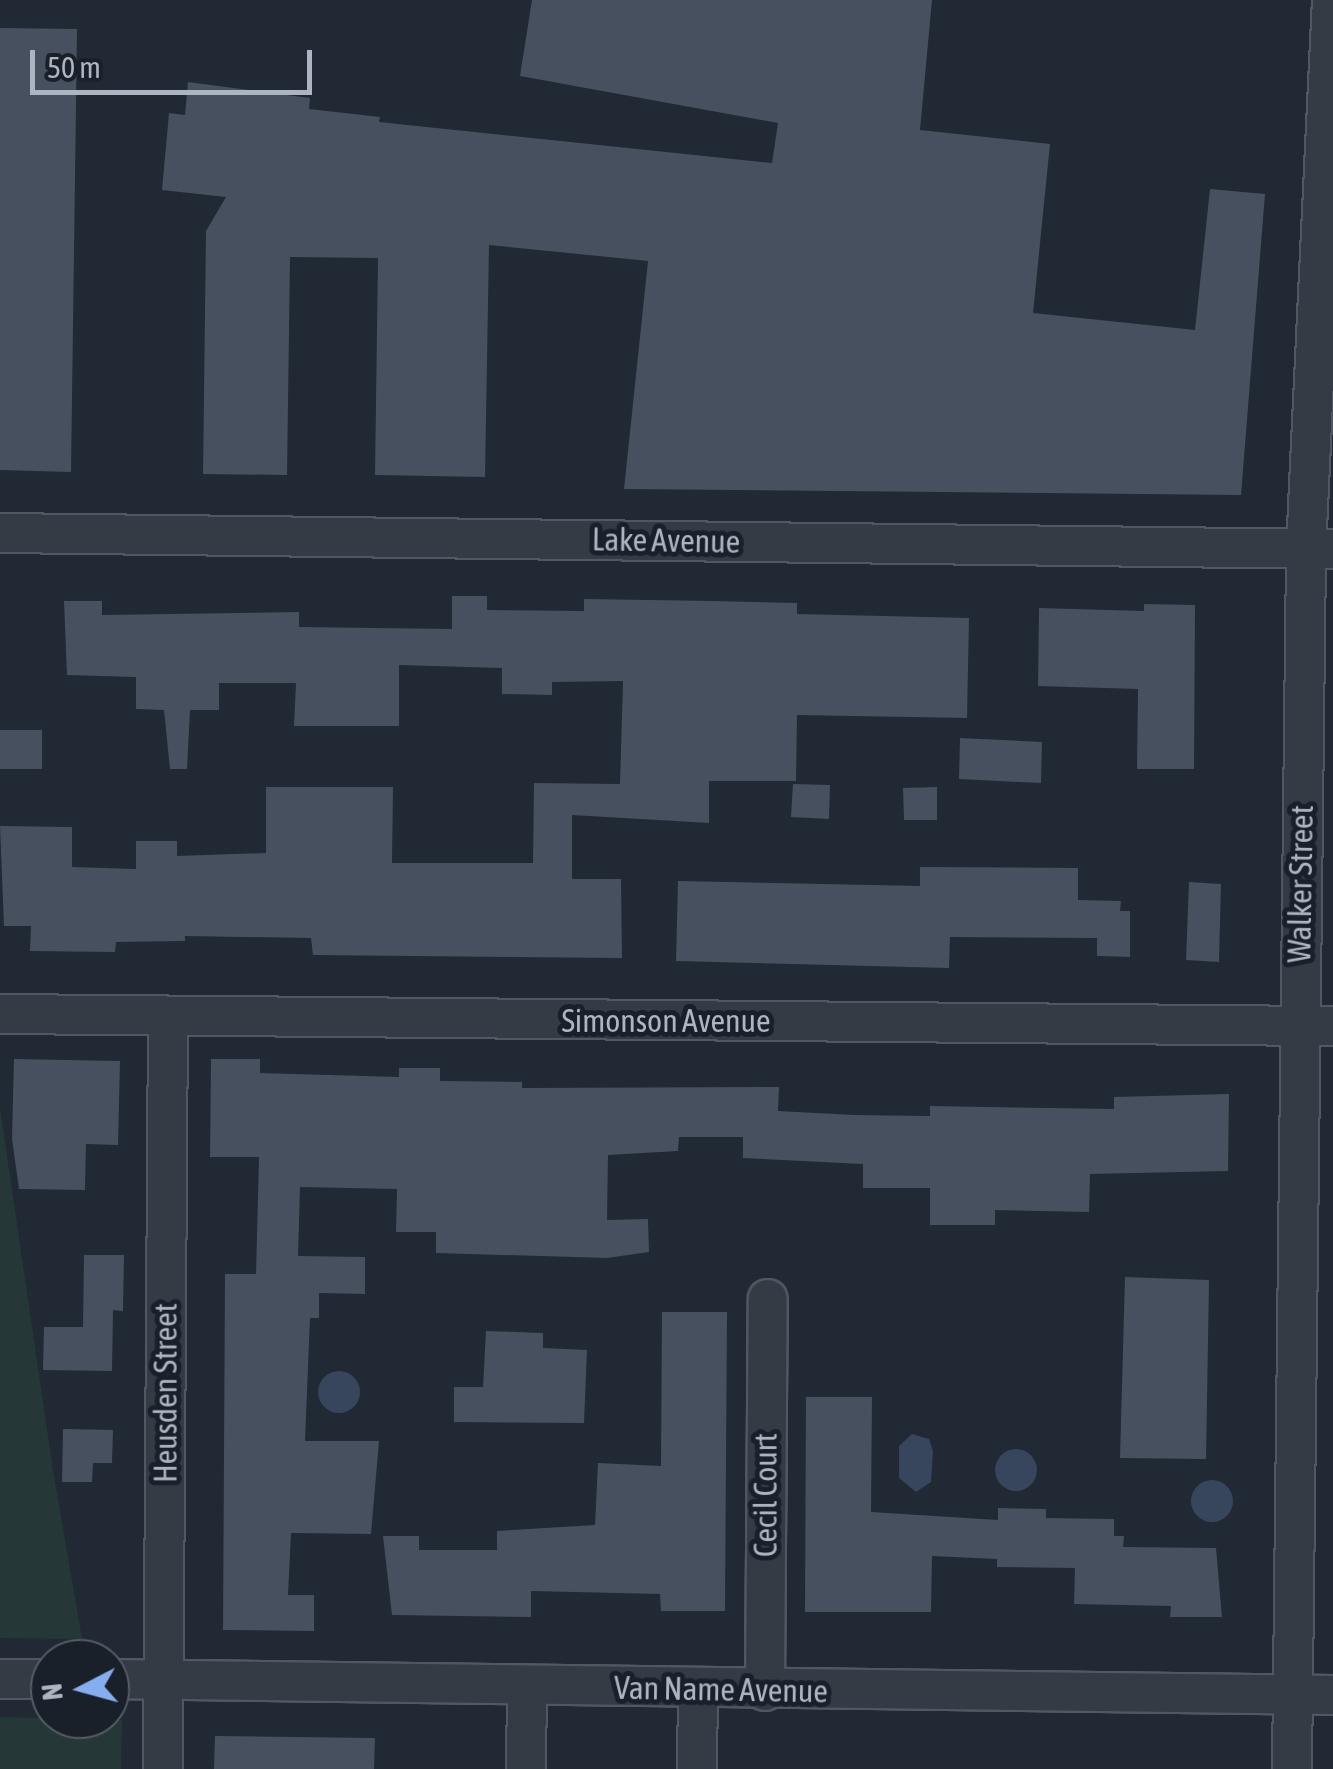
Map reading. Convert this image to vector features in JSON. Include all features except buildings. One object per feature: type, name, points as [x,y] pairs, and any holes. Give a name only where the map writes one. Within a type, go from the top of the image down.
[{"type":"street","name":"Walker Street","points":[[1292,1769],[1291,1694],[1316,1026],[1319,549],[1332,0]]},
{"type":"street","name":"Lake Avenue","points":[[0,533],[1319,549]]},
{"type":"street","name":"Simonson Avenue","points":[[0,1014],[1316,1026]]},
{"type":"street","name":"Heusden Street","points":[[163,1769],[168,1018]]},
{"type":"street","name":"Cecil Court","points":[[765,1691],[768,1299]]},
{"type":"street","points":[[0,1679],[30,1679]]},
{"type":"street","name":"Van Name Avenue","points":[[130,1679],[765,1691],[1333,1695]]},
{"type":"street","points":[[526,1769],[527,1686]]},
{"type":"street","points":[[697,1769],[698,1690]]},
{"type":"shaded area","points":[[0,1108],[82,1639],[0,1638]]},
{"type":"shaded area","points":[[0,1717],[30,1718],[30,1739],[122,1739],[121,1769],[0,1769]]},
{"type":"water","points":[[339,1371],[354,1377],[360,1392],[354,1407],[339,1413],[324,1407],[318,1392],[324,1377]]},
{"type":"water","points":[[912,1434],[929,1439],[933,1451],[931,1482],[916,1492],[899,1478],[899,1446]]},
{"type":"water","points":[[1016,1449],[1031,1455],[1037,1470],[1031,1485],[1016,1491],[1001,1485],[995,1470],[1001,1455]]},
{"type":"water","points":[[1212,1480],[1227,1486],[1233,1501],[1227,1516],[1212,1522],[1197,1516],[1191,1501],[1197,1486]]}]
